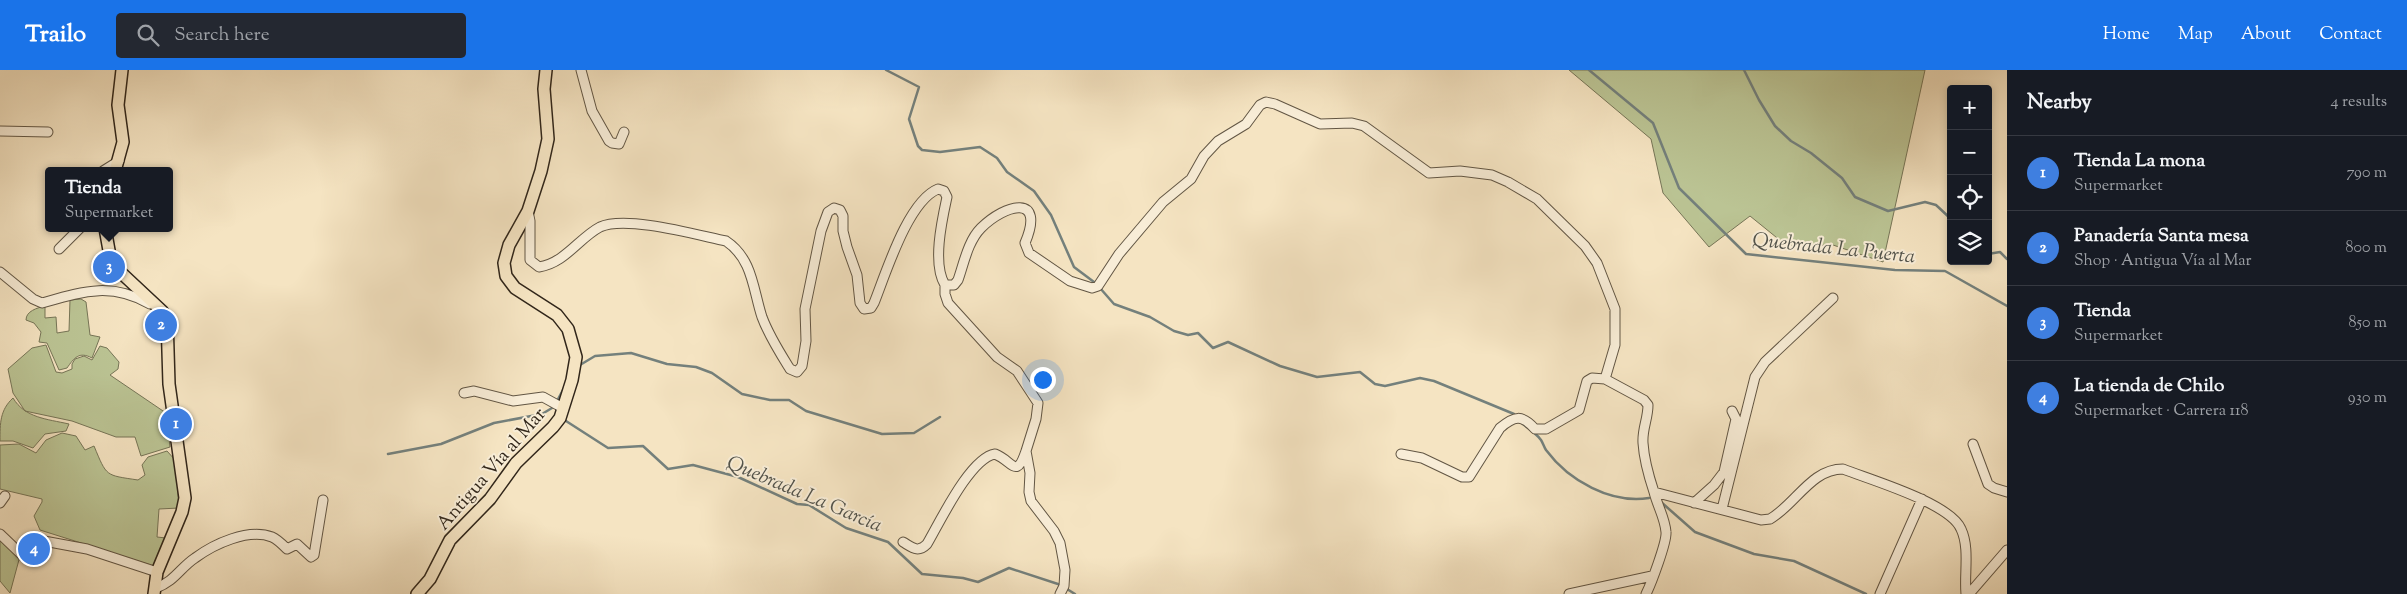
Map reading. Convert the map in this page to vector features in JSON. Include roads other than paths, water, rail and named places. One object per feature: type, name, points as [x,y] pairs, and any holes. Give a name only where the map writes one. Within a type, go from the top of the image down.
[{"type":"main road","points":[[117,166],[123,142],[118,105],[122,70]]},
{"type":"main road","name":"Antigua Vía al Mar","points":[[417,594],[430,579],[450,540],[490,499],[516,463],[560,418],[575,368],[576,357],[572,337],[557,315],[514,288],[505,270],[505,255],[509,244],[528,211],[541,171],[548,139],[544,89],[546,70]]},
{"type":"main road","points":[[107,232],[110,256],[116,268],[162,311],[168,324],[169,384],[185,498],[182,512],[157,572],[155,591]]},
{"type":"street","points":[[581,70],[592,111],[609,140],[612,143],[619,144],[624,132]]},
{"type":"street","points":[[945,285],[954,285],[958,280],[972,240],[980,229],[993,218],[1016,207],[1027,210],[1032,217],[1032,226],[1025,243],[1029,253],[1070,280],[1092,288],[1098,286],[1119,254],[1163,202],[1191,179],[1197,166],[1211,148],[1224,136],[1246,124],[1260,105],[1266,102],[1320,124],[1364,126],[1394,146],[1411,162],[1429,173],[1460,171],[1492,176],[1537,199],[1585,246],[1597,263],[1615,308],[1613,357],[1606,368],[1605,379]]},
{"type":"street","points":[[0,131],[48,132]]},
{"type":"street","points":[[528,211],[530,221],[530,260],[539,267],[553,263],[591,233],[610,223],[637,224],[726,241],[737,250],[754,279],[762,316],[767,329],[793,371],[797,372],[802,366],[806,342],[805,309],[821,231],[828,212],[834,208],[840,210],[843,216],[843,231],[857,274],[860,304],[864,309],[867,309],[871,308],[874,303],[912,214],[933,191],[938,189],[944,191],[947,197],[940,241],[940,259],[942,280],[945,285],[948,303],[997,357],[1017,371],[1038,403],[1036,419],[1021,465],[1018,467],[995,454],[982,459],[960,489],[927,544],[922,549],[916,550],[903,542]]},
{"type":"street","points":[[59,249],[76,232]]},
{"type":"street","points":[[0,272],[33,299],[42,303],[109,289],[134,294],[157,308]]},
{"type":"street","points":[[1722,509],[1755,377],[1765,362],[1833,298]]},
{"type":"street","points":[[1401,454],[1422,458],[1462,477],[1469,476],[1500,428],[1507,422],[1521,418],[1527,419],[1535,429],[1546,429],[1580,410],[1587,381],[1592,378],[1605,379],[1608,383],[1644,400],[1648,406],[1648,415],[1643,430],[1643,445],[1654,492],[1665,522],[1666,534],[1665,543],[1646,594]]},
{"type":"street","points":[[464,393],[474,391],[513,401],[543,397],[563,408]]},
{"type":"street","points":[[1694,503],[1714,485],[1724,472],[1736,419],[1732,411]]},
{"type":"street","points":[[1973,444],[1988,484],[2007,492]]},
{"type":"street","points":[[1026,451],[1030,463],[1031,501],[1054,531],[1060,543],[1065,570],[1064,586],[1060,594]]},
{"type":"street","points":[[1654,492],[1761,520],[1770,519],[1818,476],[1834,469],[1843,469],[1922,499],[1940,508],[1961,528],[1964,541],[1968,594]]},
{"type":"street","points":[[1880,594],[1922,499]]},
{"type":"street","points":[[155,591],[167,584],[193,558],[217,544],[256,534],[273,537],[287,549],[297,544],[311,557],[314,555],[323,500]]},
{"type":"street","points":[[0,534],[23,556],[32,544],[37,541],[44,541],[87,549],[157,572]]},
{"type":"street","points":[[1968,594],[2007,550]]},
{"type":"street","points":[[1569,594],[1652,576]]},
{"type":"waterway","points":[[886,70],[919,87],[909,119],[918,146],[922,150],[940,152],[980,147],[997,158],[1007,172],[1034,191],[1051,215],[1074,267],[1094,282]]},
{"type":"waterway","name":"Quebrada La Puerta","points":[[1589,70],[1653,123],[1679,188],[1746,254],[1895,270],[1945,271],[2007,306]]},
{"type":"waterway","points":[[1744,70],[1775,126],[1791,141],[1811,153],[1842,178],[1855,197],[1888,211],[1925,202],[1936,205],[1947,215]]},
{"type":"waterway","points":[[1992,253],[2000,252],[2007,259]]},
{"type":"waterway","points":[[1100,288],[1114,304],[1150,317],[1174,331],[1188,335],[1198,333],[1213,348],[1228,342],[1280,366],[1317,377],[1360,372],[1375,384],[1385,386],[1420,378],[1434,381],[1514,414]]},
{"type":"waterway","points":[[580,365],[595,356],[631,353],[667,364],[696,367],[712,373],[742,394],[770,400],[789,400],[806,411],[882,434],[914,433],[940,417]]},
{"type":"waterway","points":[[557,401],[564,388]]},
{"type":"waterway","points":[[388,454],[441,444],[494,423],[542,414],[552,408]]},
{"type":"waterway","name":"Quebrada La García","points":[[566,421],[608,448],[643,446],[668,469],[693,465],[738,477],[797,504],[809,505],[846,528],[888,542],[922,574],[963,578],[978,582],[1009,568],[1061,585]]},
{"type":"waterway","points":[[1520,422],[1539,437],[1555,461],[1566,471],[1592,488],[1620,497],[1649,498]]},
{"type":"waterway","points":[[1661,502],[1695,532],[1754,554],[1794,561],[1866,594]]},
{"type":"waterway","name":"Quebrada La García","points":[[1067,589],[1075,594]]},
{"type":"place","name":"Tienda","points":[[109,267]]},
{"type":"place","name":"Panadería Santa mesa","points":[[161,325]]},
{"type":"place","name":"Tienda La mona","points":[[176,424]]},
{"type":"place","name":"La tienda de Chilo","points":[[34,549]]}]
